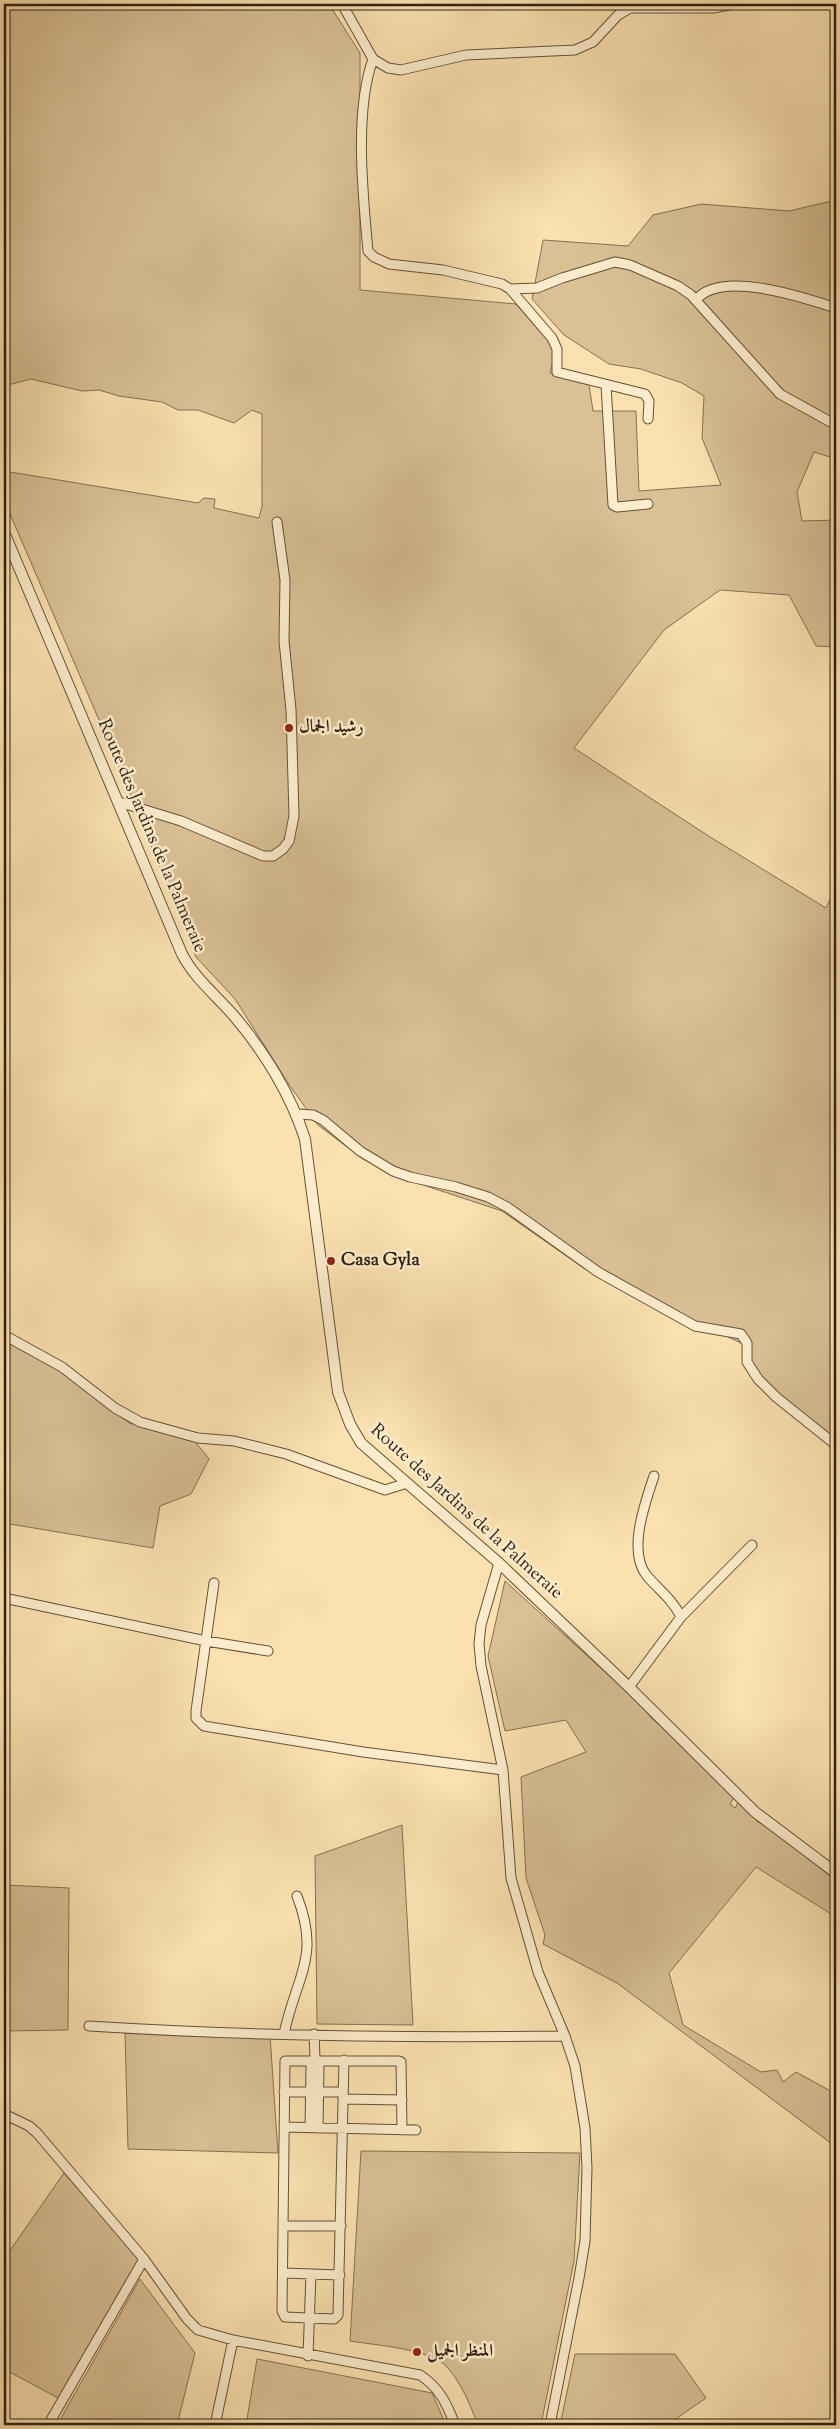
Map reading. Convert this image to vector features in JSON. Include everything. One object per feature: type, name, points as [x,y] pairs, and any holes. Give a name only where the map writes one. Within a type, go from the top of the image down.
[{"type":"street","points":[[342,4],[373,59],[388,68],[401,70],[466,55],[575,50],[593,42],[624,10],[713,8],[734,4]]},
{"type":"street","points":[[373,59],[367,78],[364,101],[362,186],[368,250],[374,257],[389,264],[443,270],[502,284],[510,289],[552,338],[557,349],[557,372],[645,394],[649,401],[648,419]]},
{"type":"street","points":[[510,289],[537,288],[605,264],[623,262],[678,286],[696,300],[780,394],[836,425]]},
{"type":"street","points":[[696,300],[704,292],[723,287],[768,288],[836,308]]},
{"type":"street","points":[[606,385],[613,505],[618,507],[648,504]]},
{"type":"street","points":[[118,802],[181,821],[263,856],[273,856],[283,849],[289,841],[294,816],[291,710],[284,641],[285,580],[277,522]]},
{"type":"street","name":"Route des Jardins de la Palmeraie","points":[[4,532],[190,968],[242,1026],[263,1056],[297,1114],[305,1139],[338,1392],[350,1424],[361,1443],[449,1517],[499,1563],[630,1687],[755,1812],[836,1873]]},
{"type":"street","points":[[297,1114],[312,1115],[323,1120],[360,1151],[394,1171],[410,1177],[456,1187],[488,1197],[507,1207],[598,1272],[695,1326],[741,1334],[747,1343],[747,1362],[758,1379],[776,1397],[836,1445]]},
{"type":"street","points":[[4,1336],[62,1367],[115,1408],[140,1422],[198,1438],[234,1441],[286,1454],[386,1490],[407,1483]]},
{"type":"street","points":[[654,1476],[644,1509],[637,1555],[639,1564],[647,1576],[676,1605],[681,1617]]},
{"type":"street","points":[[630,1687],[681,1617],[752,1545]]},
{"type":"street","points":[[499,1563],[482,1618],[479,1644],[481,1666],[502,1770],[508,1850],[515,1892],[538,1972],[565,2036],[580,2086],[585,2128],[587,2168],[585,2241],[550,2425]]},
{"type":"street","points":[[214,1583],[196,1711],[196,1718],[204,1726],[363,1752],[502,1770]]},
{"type":"street","points":[[4,1598],[206,1641],[268,1651]]},
{"type":"street","points":[[284,2034],[288,2014],[307,1958],[306,1920],[297,1896]]},
{"type":"street","points":[[89,2026],[284,2034],[565,2036]]},
{"type":"street","points":[[314,2034],[315,2059],[311,2066],[314,2092],[314,2128]]},
{"type":"street","points":[[344,2060],[338,2315],[334,2319],[288,2318],[283,2315],[285,2060],[315,2059],[344,2060],[401,2062],[402,2130]]},
{"type":"street","points":[[284,2092],[314,2092],[402,2100]]},
{"type":"street","points":[[4,2114],[29,2126],[37,2133],[144,2259],[193,2326],[198,2330],[233,2340],[308,2356],[420,2375],[437,2389],[444,2398],[455,2425]]},
{"type":"street","points":[[284,2127],[416,2130]]},
{"type":"street","points":[[283,2226],[341,2226]]},
{"type":"street","points":[[48,2425],[144,2259]]},
{"type":"street","points":[[283,2273],[340,2275]]},
{"type":"street","points":[[308,2356],[311,2274]]},
{"type":"street","points":[[215,2425],[233,2340]]},
{"type":"shaded area","points":[[4,4],[329,4],[360,53],[360,290],[516,304],[556,350],[550,373],[588,378],[593,411],[636,411],[639,491],[721,485],[702,438],[704,396],[682,383],[641,369],[609,364],[564,335],[532,299],[543,240],[628,246],[653,215],[701,204],[789,211],[836,200],[836,459],[814,452],[797,492],[802,521],[836,520],[836,647],[816,646],[789,595],[720,590],[664,630],[574,748],[707,835],[826,908],[836,887],[836,1442],[746,1368],[743,1344],[585,1269],[502,1211],[405,1179],[363,1159],[318,1125],[290,1086],[235,999],[196,957],[118,764],[4,500],[4,471],[198,503],[204,498],[215,499],[214,508],[259,518],[262,506],[262,414],[252,410],[234,423],[198,410],[178,410],[162,402],[119,396],[99,390],[82,391],[31,379],[4,386],[4,319],[8,238],[4,238]]},
{"type":"shaded area","points":[[4,1339],[63,1372],[129,1423],[193,1439],[209,1459],[191,1494],[160,1506],[153,1548],[4,1523]]},
{"type":"shaded area","points":[[505,1581],[649,1712],[650,1717],[698,1756],[735,1796],[730,1804],[735,1808],[739,1801],[758,1822],[770,1827],[836,1881],[836,1917],[756,1867],[669,1973],[683,2025],[761,2072],[777,2070],[783,2082],[796,2072],[836,2094],[836,2147],[617,1983],[543,1944],[545,1935],[526,1878],[521,1777],[586,1752],[566,1720],[505,1731],[488,1656]]},
{"type":"shaded area","points":[[402,1825],[413,2025],[317,2024],[315,1856]]},
{"type":"shaded area","points":[[4,1885],[69,1888],[68,2030],[4,2031]]},
{"type":"shaded area","points":[[125,2033],[270,2035],[278,2153],[128,2149]]},
{"type":"shaded area","points":[[361,2151],[580,2153],[574,2261],[541,2425],[478,2425],[457,2380],[440,2361],[416,2352],[350,2341]]},
{"type":"shaded area","points":[[64,2173],[141,2260],[60,2399],[4,2369],[4,2259]]},
{"type":"shaded area","points":[[140,2279],[195,2353],[177,2425],[57,2425]]},
{"type":"shaded area","points":[[575,2354],[675,2354],[706,2398],[667,2425],[560,2425]]},
{"type":"shaded area","points":[[257,2359],[432,2393],[446,2425],[246,2425]]},
{"type":"place","name":"رشيد الجمال","points":[[289,728]]},
{"type":"place","name":"Casa Gyla","points":[[331,1261]]},
{"type":"place","name":"المنظر الجميل","points":[[417,2352]]}]
